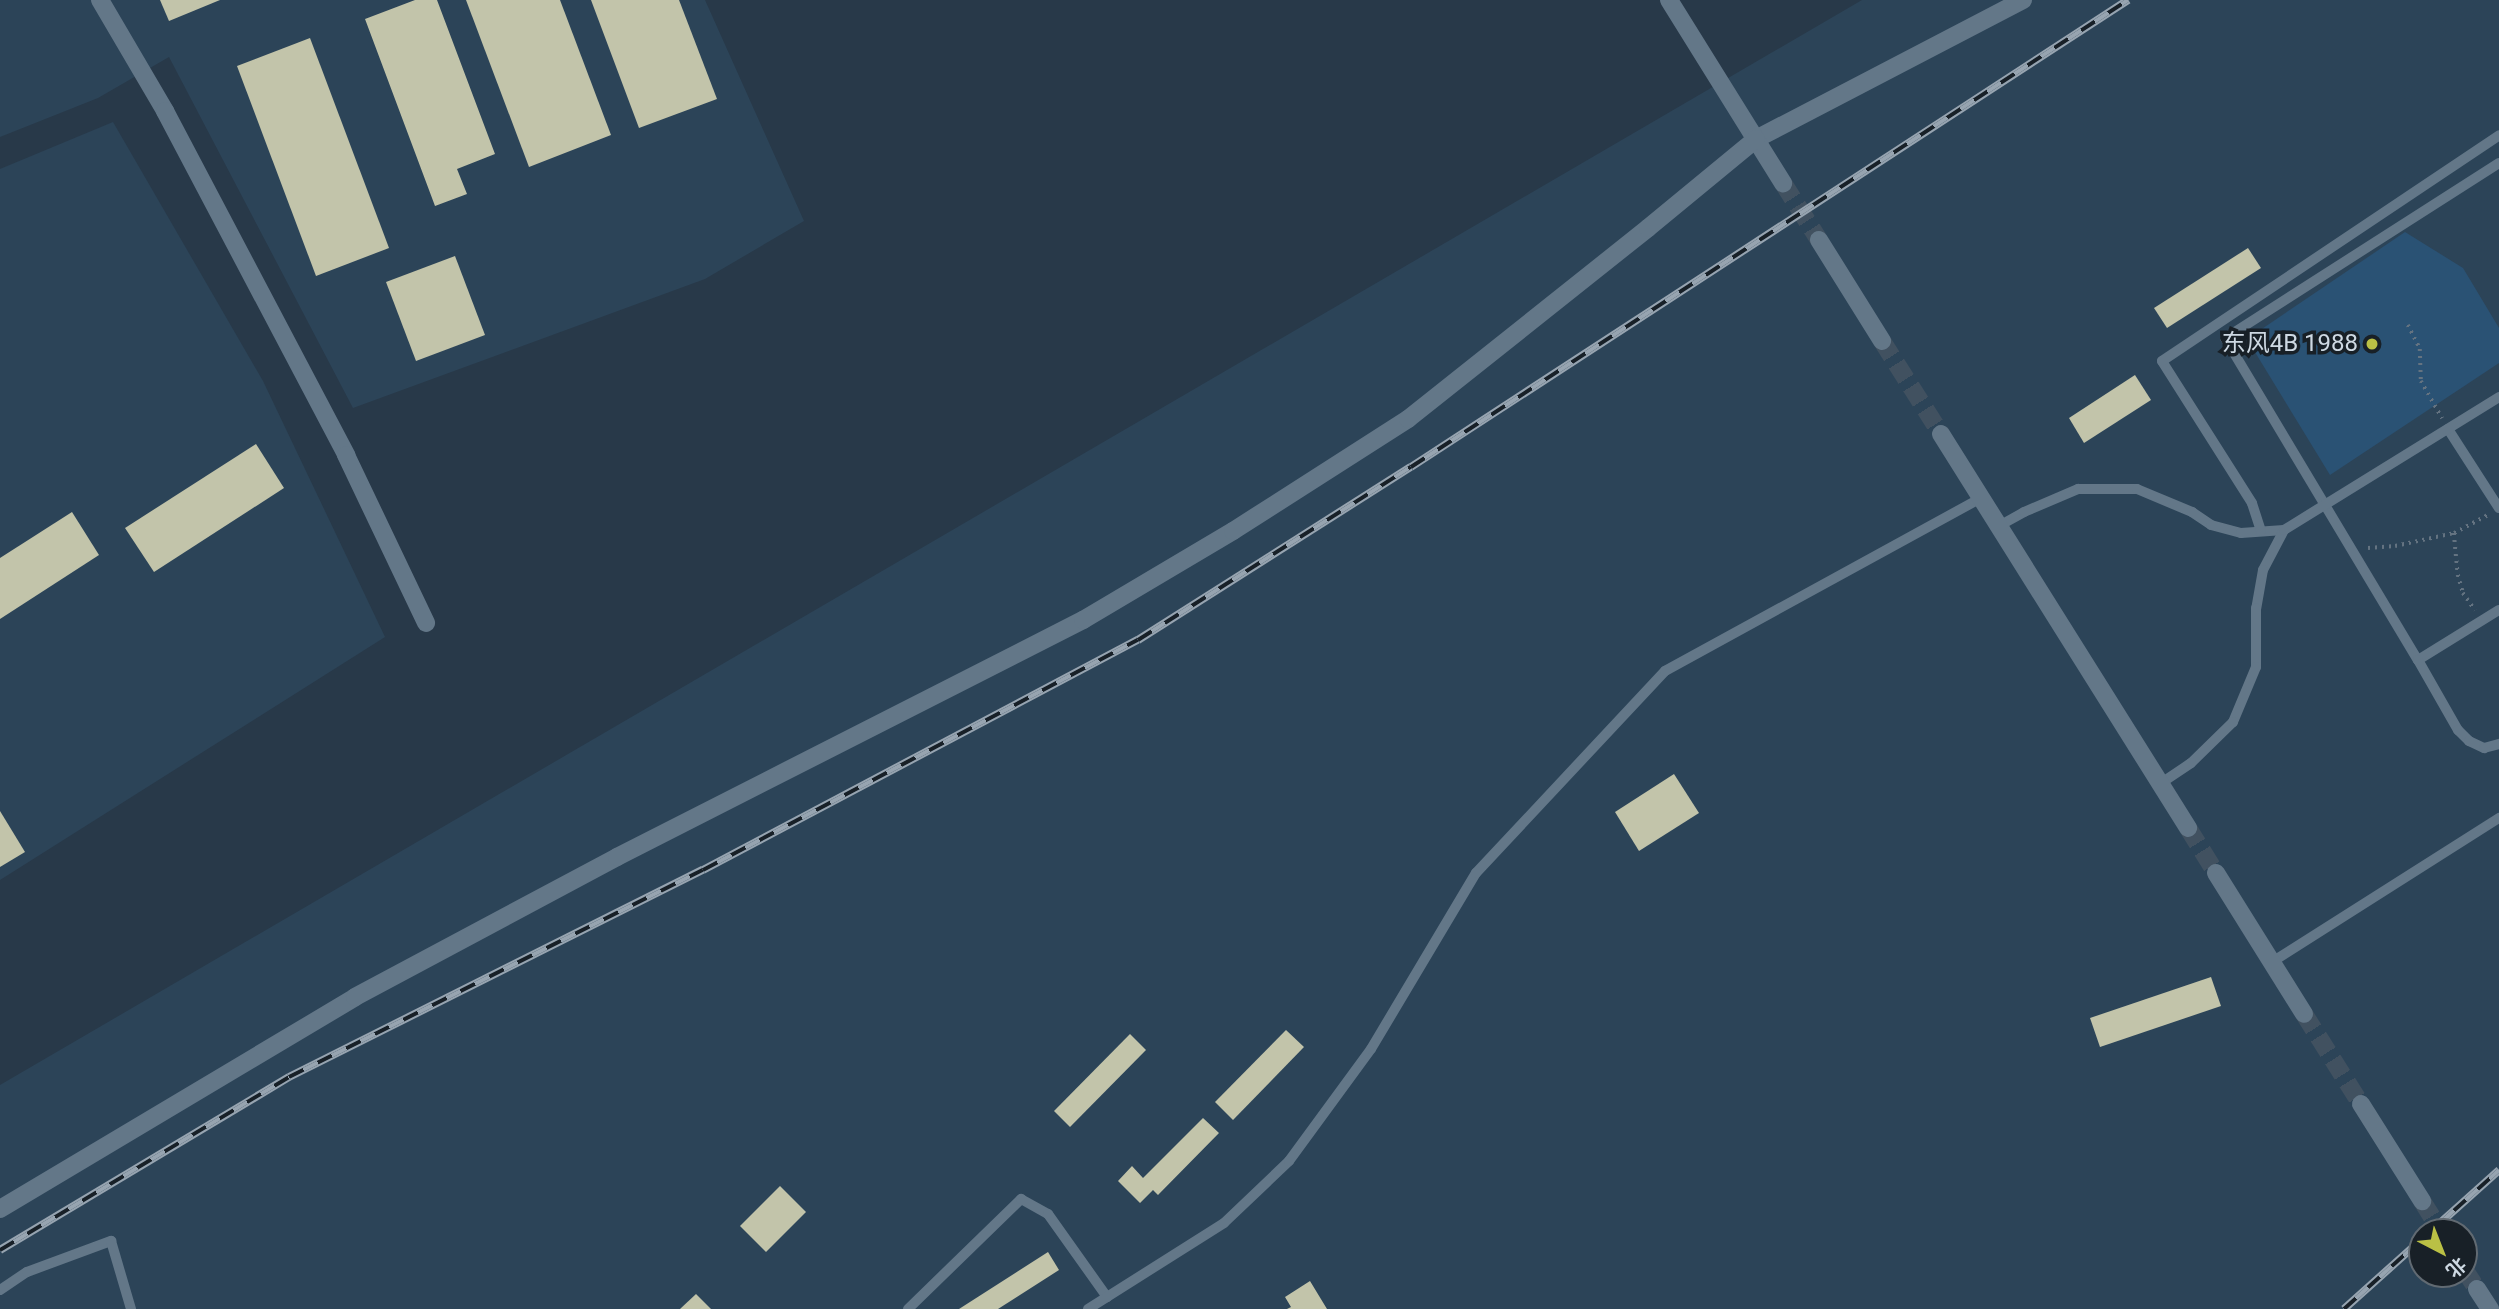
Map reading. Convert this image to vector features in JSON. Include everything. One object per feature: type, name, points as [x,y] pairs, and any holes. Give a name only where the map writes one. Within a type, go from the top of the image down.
[{"type":"street","points":[[100,0],[165,111],[346,455],[426,623]]},
{"type":"street","points":[[1669,0],[1783,183]]},
{"type":"street","points":[[0,1209],[355,997],[617,857],[1083,620],[1233,531],[1408,419],[1648,228],[1756,138],[2023,0]]},
{"type":"street","points":[[1819,240],[1882,341]]},
{"type":"street","points":[[1941,434],[2188,828]]},
{"type":"street","points":[[2216,873],[2304,1014]]},
{"type":"street","points":[[2361,1104],[2422,1201]]},
{"type":"street","points":[[2477,1289],[2490,1309]]},
{"type":"lane","points":[[2261,531],[2252,503],[2162,361],[2499,135]]},
{"type":"lane","points":[[2499,163],[2225,338],[2354,549],[2458,730],[2469,741],[2484,748],[2499,744]]},
{"type":"lane","points":[[1999,526],[2078,489],[2137,489],[2192,512],[2211,526],[2241,533],[2284,530],[2499,397]]},
{"type":"lane","points":[[2448,429],[2499,509]]},
{"type":"lane","points":[[1088,1309],[1224,1223],[1289,1161],[1371,1049],[1476,873],[1665,671],[1981,498]]},
{"type":"lane","points":[[2160,784],[2191,763],[2233,722],[2256,667],[2256,608],[2263,570],[2284,530]]},
{"type":"lane","points":[[2418,660],[2499,610]]},
{"type":"lane","points":[[2272,962],[2499,818]]},
{"type":"lane","points":[[908,1309],[1021,1199],[1048,1214],[1107,1297]]},
{"type":"lane","points":[[0,1290],[27,1272],[111,1241],[131,1309]]},
{"type":"path","points":[[2408,325],[2420,349],[2421,381],[2448,429]]},
{"type":"path","points":[[2354,549],[2395,546],[2454,533],[2499,509]]},
{"type":"path","points":[[2454,533],[2458,575],[2463,593],[2483,620]]},
{"type":"shaded area","points":[[0,0],[705,0],[804,221],[705,279],[353,408],[169,57],[98,98],[0,137]]},
{"type":"shaded area","points":[[1862,0],[2499,0],[2499,1309],[0,1309],[0,1085]]},
{"type":"shaded area","points":[[113,122],[263,381],[385,637],[0,880],[0,169]]},
{"type":"shaded area","points":[[2405,232],[2463,268],[2499,328],[2499,363],[2330,475],[2247,339]]},
{"type":"building","points":[[160,0],[220,0],[169,21]]},
{"type":"building","points":[[415,0],[437,0],[495,154],[457,169],[467,194],[435,206],[365,19]]},
{"type":"building","points":[[466,0],[560,0],[611,135],[529,167]]},
{"type":"building","points":[[591,0],[679,0],[717,99],[639,128]]},
{"type":"building","points":[[310,38],[389,248],[316,276],[237,66]]},
{"type":"building","points":[[2248,248],[2261,268],[2167,328],[2154,308]]},
{"type":"building","points":[[455,256],[485,335],[416,361],[386,282]]},
{"type":"building","points":[[2135,375],[2151,400],[2084,443],[2069,418]]},
{"type":"building","points":[[256,444],[284,488],[154,572],[125,528]]},
{"type":"building","points":[[72,512],[99,555],[0,619],[0,558]]},
{"type":"building","points":[[1674,774],[1699,813],[1639,851],[1615,812]]},
{"type":"building","points":[[0,811],[25,852],[0,867]]},
{"type":"building","points":[[2211,977],[2221,1006],[2100,1047],[2090,1018]]},
{"type":"building","points":[[1286,1030],[1304,1047],[1233,1120],[1215,1102]]},
{"type":"building","points":[[1130,1034],[1146,1050],[1070,1127],[1054,1111]]},
{"type":"building","points":[[1203,1118],[1219,1133],[1158,1195],[1153,1190],[1140,1203],[1118,1181],[1132,1166],[1143,1178]]},
{"type":"building","points":[[780,1186],[806,1212],[766,1252],[740,1226]]},
{"type":"building","points":[[1048,1252],[1059,1270],[998,1309],[959,1309]]},
{"type":"building","points":[[1310,1281],[1327,1309],[1287,1309],[1291,1307],[1285,1297]]},
{"type":"building","points":[[696,1294],[711,1309],[680,1309]]},
{"type":"tunnel","points":[[1783,183],[1819,240]]},
{"type":"tunnel","points":[[1882,341],[1941,434]]},
{"type":"tunnel","points":[[2188,828],[2216,873]]},
{"type":"tunnel","points":[[2304,1014],[2361,1104]]},
{"type":"tunnel","points":[[2422,1201],[2432,1218]]},
{"type":"railway","points":[[0,1250],[289,1077],[703,870],[1138,640],[1411,467],[2128,0]]},
{"type":"railway","points":[[2446,1218],[2499,1170]]},
{"type":"railway","points":[[2344,1309],[2408,1252]]},
{"type":"place","name":"东风4B 1988","points":[[2372,344]]}]
